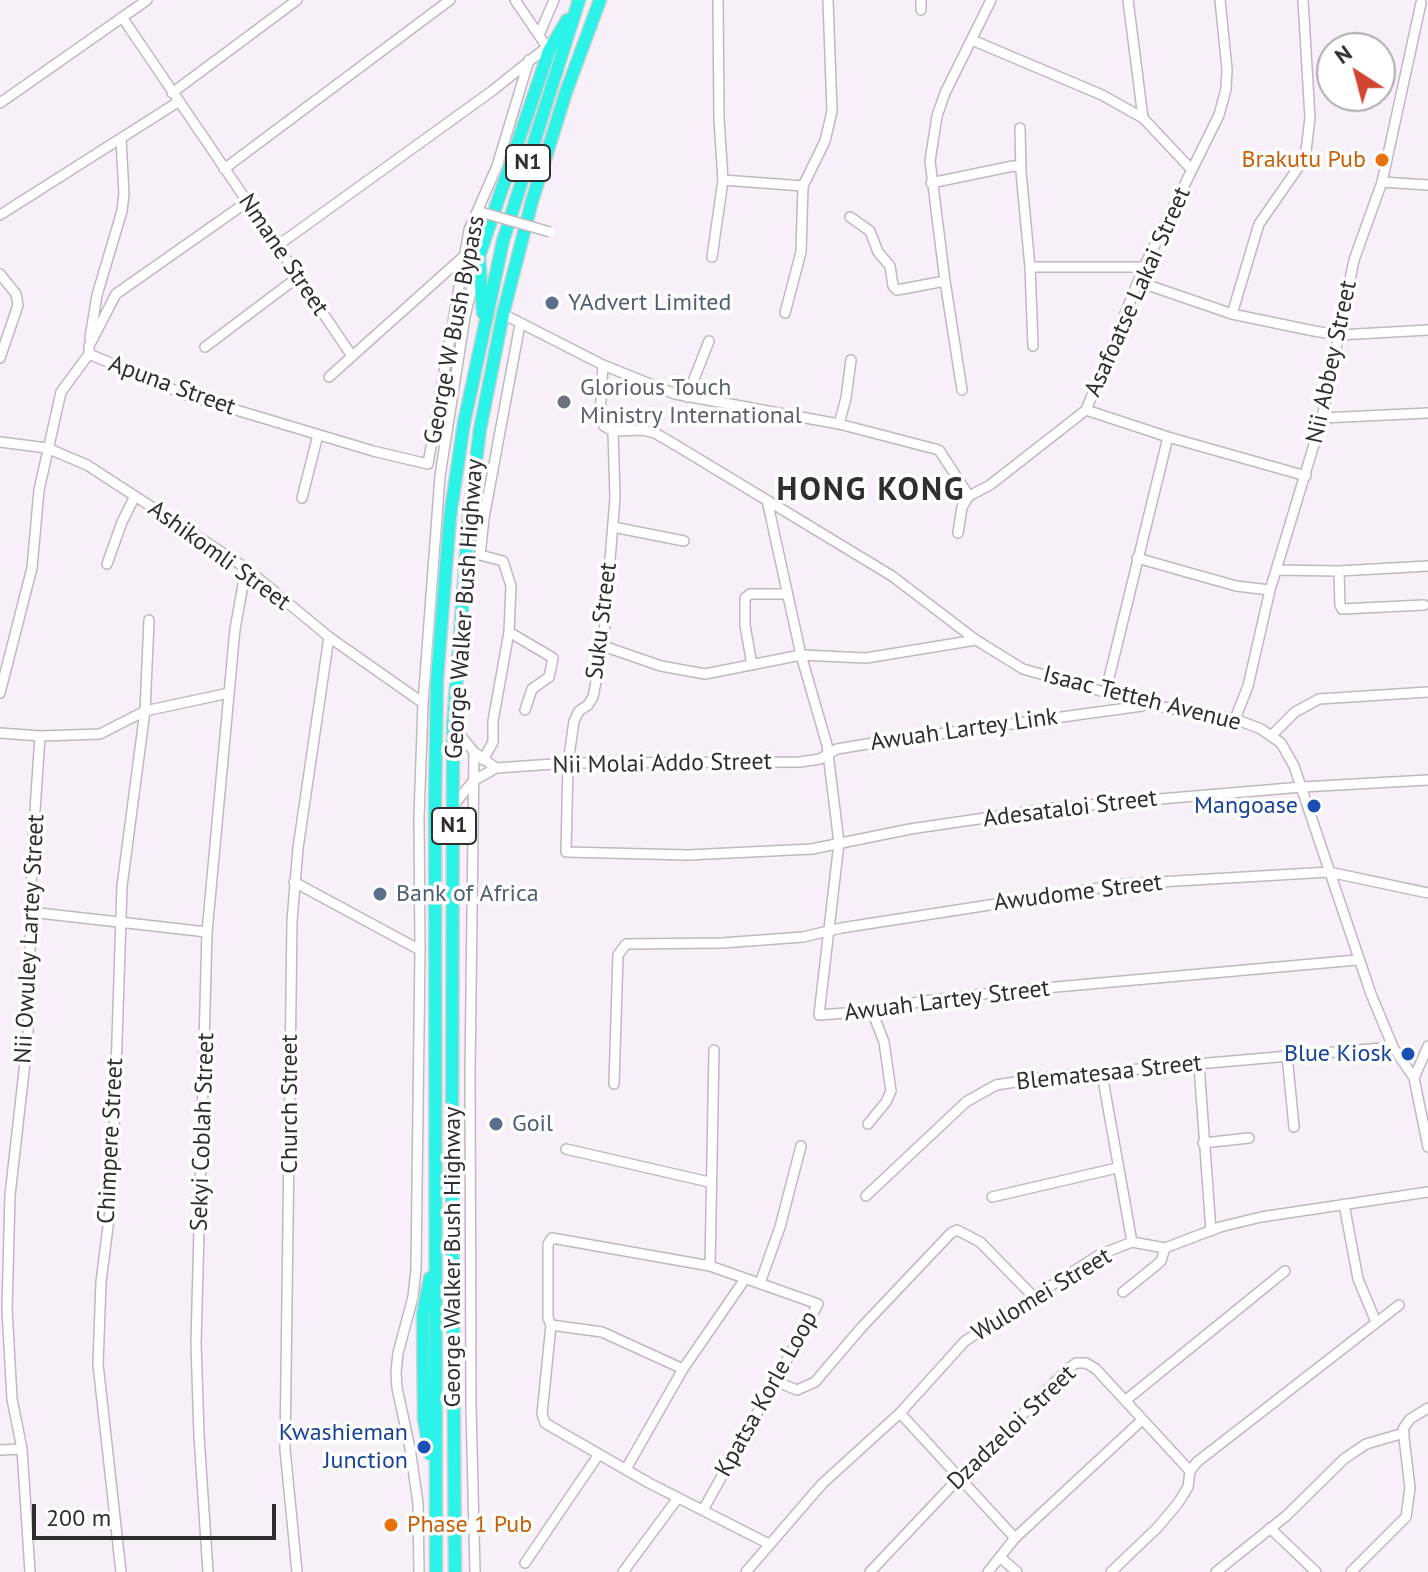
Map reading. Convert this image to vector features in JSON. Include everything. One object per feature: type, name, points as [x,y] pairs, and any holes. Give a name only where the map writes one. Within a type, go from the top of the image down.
[{"type":"highway","name":"George Walker Bush Highway","points":[[455,1572],[453,726],[469,517],[480,429],[503,314],[532,201],[566,92],[600,0]]},
{"type":"highway","name":"George Walker Bush Highway","points":[[436,1572],[435,1480],[424,1419],[423,1314],[436,1251],[437,679],[450,517],[464,423],[503,241],[579,2]]},
{"type":"highway","points":[[484,324],[478,260],[548,49],[579,2]]},
{"type":"street","points":[[0,215],[121,139],[297,0]]},
{"type":"street","points":[[224,169],[450,0]]},
{"type":"street","points":[[277,246],[548,49],[515,0]]},
{"type":"street","points":[[539,35],[554,0]]},
{"type":"street","points":[[712,257],[723,180],[718,0]]},
{"type":"street","points":[[785,313],[801,252],[803,186],[825,141],[832,111],[828,0]]},
{"type":"street","points":[[962,390],[930,161],[937,116],[945,93],[991,0]]},
{"type":"street","points":[[1128,0],[1143,118]]},
{"type":"street","name":"Asafoatse Lakai Street","points":[[969,496],[990,485],[1034,453],[1086,410],[1144,267],[1211,134],[1226,89],[1220,0]]},
{"type":"street","points":[[1232,314],[1259,224],[1300,165],[1306,151],[1310,118],[1303,0]]},
{"type":"street","points":[[0,103],[145,1]]},
{"type":"street","name":"Nii Abbey Street","points":[[1235,719],[1248,686],[1270,590],[1322,418],[1354,260],[1382,182],[1422,3]]},
{"type":"street","name":"Nmane Street","points":[[122,17],[352,356]]},
{"type":"street","points":[[972,40],[1102,95],[1143,118],[1192,170]]},
{"type":"street","name":"George W Bush Bypass","points":[[428,464],[469,230],[497,166],[529,60]]},
{"type":"street","points":[[1020,128],[1019,166],[1030,267],[1033,346]]},
{"type":"street","points":[[0,693],[32,568],[39,490],[61,392],[89,350],[97,295],[122,211],[121,139]]},
{"type":"street","points":[[931,183],[1019,166]]},
{"type":"street","points":[[723,180],[803,186]]},
{"type":"street","points":[[1382,182],[1428,185]]},
{"type":"street","name":"Apuna Street","points":[[247,202],[116,294],[89,350],[186,395],[428,464]]},
{"type":"street","points":[[484,213],[550,232]]},
{"type":"street","points":[[850,217],[870,231],[878,252],[890,266],[893,286],[897,290],[945,281]]},
{"type":"street","points":[[329,377],[464,256],[478,260],[465,317],[440,476],[423,703],[419,817],[416,1269],[396,1372],[418,1503],[419,1572]]},
{"type":"street","points":[[1030,267],[1144,267]]},
{"type":"street","points":[[0,274],[16,294],[18,305],[0,358]]},
{"type":"street","points":[[205,347],[298,277]]},
{"type":"street","points":[[1139,282],[1232,314],[1339,335],[1428,330]]},
{"type":"street","points":[[503,314],[603,365],[687,397],[839,424],[939,450],[969,496],[962,507],[958,533]]},
{"type":"street","points":[[483,760],[493,742],[493,721],[509,632],[511,586],[503,561],[480,555],[520,324]]},
{"type":"street","points":[[687,397],[709,341]]},
{"type":"street","points":[[839,424],[851,360]]},
{"type":"street","points":[[603,365],[600,415],[604,426],[613,431]]},
{"type":"street","points":[[1086,410],[1306,476]]},
{"type":"street","points":[[1322,418],[1428,413]]},
{"type":"street","name":"Isaac Tetteh Avenue","points":[[613,431],[655,433],[892,576],[976,640],[1023,669],[1150,705],[1235,719],[1272,735],[1289,754],[1357,960],[1393,1047],[1414,1078],[1428,1147]]},
{"type":"street","name":"Suku Street","points":[[566,852],[568,763],[574,721],[593,697],[603,646],[613,527],[613,431]]},
{"type":"street","points":[[302,498],[318,435]]},
{"type":"street","points":[[1105,694],[1168,437]]},
{"type":"street","name":"Ashikomli Street","points":[[0,442],[47,448],[87,465],[246,568],[329,637],[423,703]]},
{"type":"street","points":[[107,564],[135,496]]},
{"type":"street","name":"Awuah Lartey Street","points":[[767,500],[801,655],[828,756],[839,843],[819,1015],[872,1011],[1000,992],[1357,960]]},
{"type":"street","points":[[613,527],[684,541]]},
{"type":"street","points":[[1137,558],[1236,586],[1270,590]]},
{"type":"street","points":[[1276,570],[1339,571],[1428,566]]},
{"type":"street","name":"Sekyi Coblah Street","points":[[208,1572],[196,1343],[207,932],[238,606],[246,568]]},
{"type":"street","points":[[1339,571],[1342,609],[1424,605]]},
{"type":"street","points":[[752,665],[745,625],[745,598],[750,594],[787,594]]},
{"type":"street","name":"Chimpere Street","points":[[121,1572],[98,1364],[101,1282],[112,1195],[120,922],[145,711],[149,620]]},
{"type":"street","points":[[509,632],[553,658],[549,677],[532,689],[525,710]]},
{"type":"street","name":"Church Street","points":[[297,1572],[285,1449],[294,882],[329,637]]},
{"type":"street","points":[[603,646],[661,666],[705,674],[801,655],[866,658],[976,640]]},
{"type":"street","points":[[1272,735],[1295,712],[1319,699],[1428,692]]},
{"type":"street","points":[[0,733],[40,736],[100,734],[145,711],[229,693]]},
{"type":"street","name":"Awuah Lartey Link","points":[[828,756],[837,749],[873,743],[1150,705]]},
{"type":"street","points":[[453,726],[474,752],[496,768]]},
{"type":"street","name":"Nii Owuley Lartey Street","points":[[30,1572],[22,1449],[12,1399],[7,1309],[10,1195],[28,1036],[30,912],[40,736]]},
{"type":"street","points":[[474,752],[470,1073],[475,1572]]},
{"type":"street","name":"Nii Molai Addo Street","points":[[454,805],[473,781],[496,768],[568,763],[800,762],[828,756]]},
{"type":"street","name":"Adesataloi Street","points":[[566,852],[688,855],[812,849],[910,829],[1053,808],[1302,787],[1428,780]]},
{"type":"street","name":"Awudome Street","points":[[614,1084],[618,955],[626,944],[722,943],[803,937],[1125,884],[1329,872],[1428,893]]},
{"type":"street","points":[[294,882],[420,950]]},
{"type":"street","points":[[30,912],[207,932]]},
{"type":"street","points":[[868,1124],[891,1091],[884,1042],[872,1011]]},
{"type":"street","name":"Blematesaa Street","points":[[866,1196],[966,1102],[996,1085],[1047,1077],[1393,1047]]},
{"type":"street","points":[[710,1266],[709,1182],[714,1050]]},
{"type":"street","points":[[1414,1078],[1427,1052]]},
{"type":"street","points":[[1287,1055],[1294,1127]]},
{"type":"street","points":[[1199,1065],[1211,1231]]},
{"type":"street","points":[[1102,1074],[1132,1242]]},
{"type":"street","points":[[1203,1143],[1249,1138]]},
{"type":"street","points":[[760,1283],[780,1227],[801,1146]]},
{"type":"street","points":[[566,1149],[709,1182]]},
{"type":"street","points":[[992,1197],[1117,1168]]},
{"type":"street","points":[[1123,1292],[1161,1261],[1165,1248],[1211,1231],[1261,1217],[1428,1192]]},
{"type":"street","points":[[1344,1204],[1358,1279],[1376,1322]]},
{"type":"street","points":[[775,1381],[797,1390],[815,1382],[861,1328],[957,1230],[980,1242],[1033,1296]]},
{"type":"street","name":"Kpatsa Korle Loop","points":[[599,1454],[545,1423],[542,1414],[551,1325],[548,1318],[548,1244],[552,1238],[710,1266],[816,1302],[819,1306],[703,1510]]},
{"type":"street","name":"Wulomei Street","points":[[746,1572],[822,1484],[900,1413],[965,1341],[1099,1255],[1132,1242],[1165,1248]]},
{"type":"street","points":[[1126,1400],[1285,1271]]},
{"type":"street","points":[[626,1469],[683,1369],[745,1279]]},
{"type":"street","points":[[1111,1572],[1178,1503],[1188,1487],[1190,1471],[1197,1462],[1399,1305]]},
{"type":"street","points":[[551,1325],[602,1332],[683,1369]]},
{"type":"street","name":"Dzadzeloi Street","points":[[870,1572],[959,1478],[1076,1363],[1091,1365],[1190,1471]]},
{"type":"street","points":[[1351,1572],[1406,1517],[1410,1488],[1405,1424],[1428,1408]]},
{"type":"street","points":[[900,1413],[1015,1538]]},
{"type":"street","points":[[988,1572],[1015,1538],[1142,1420]]},
{"type":"street","points":[[1216,1572],[1286,1516],[1344,1459],[1366,1444],[1404,1433]]},
{"type":"street","points":[[0,1450],[22,1449]]},
{"type":"street","points":[[525,1563],[599,1454],[769,1544]]},
{"type":"street","points":[[623,1572],[678,1498]]},
{"type":"street","points":[[1270,1528],[1316,1572]]},
{"type":"street","points":[[1001,1558],[1017,1572]]},
{"type":"place","name":"Brakutu Pub","points":[[1382,160]]},
{"type":"place","name":"YAdvert Limited","points":[[552,303]]},
{"type":"place","name":"Glorious Touch Ministry International","points":[[564,402]]},
{"type":"place","name":"Mangoase","points":[[1314,806]]},
{"type":"place","name":"Bank of Africa","points":[[380,894]]},
{"type":"place","name":"Blue Kiosk","points":[[1408,1054]]},
{"type":"place","name":"Goil","points":[[496,1124]]},
{"type":"place","name":"Kwashieman Junction","points":[[424,1447]]},
{"type":"place","name":"Phase 1 Pub","points":[[391,1525]]},
{"type":"district","name":"HONG KONG","points":[[871,491]]}]
